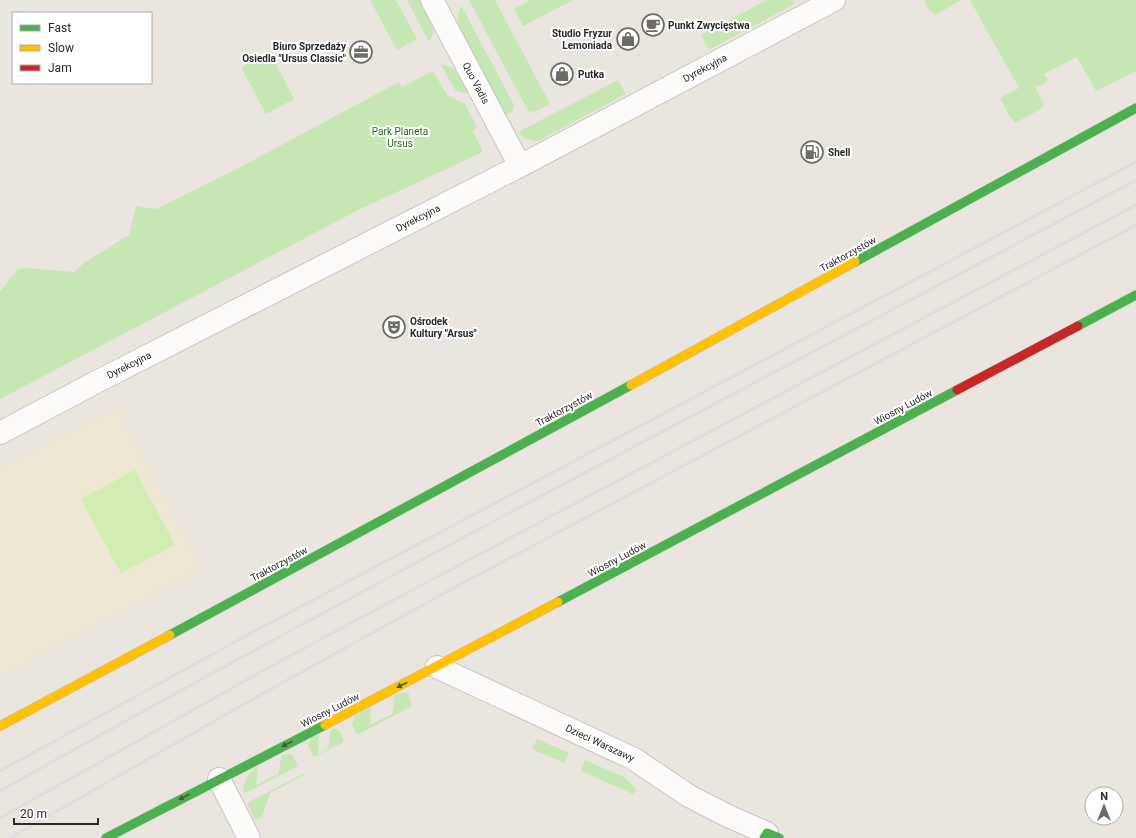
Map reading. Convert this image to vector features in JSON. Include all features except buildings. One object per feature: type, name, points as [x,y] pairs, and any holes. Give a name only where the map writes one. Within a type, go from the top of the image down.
[{"type":"street","name":"Quo Vadis","points":[[432,0],[520,166]]},
{"type":"street","name":"Dyrekcyjna","points":[[0,433],[102,379],[520,166],[834,0]]},
{"type":"street","name":"Traktorzystów","points":[[0,726],[339,545],[449,483],[840,271],[1026,166],[1136,108]]},
{"type":"street","name":"Wiosny Ludów","points":[[106,838],[437,667],[1136,295]]},
{"type":"street","name":"Dzieci Warszawy","points":[[437,667],[634,758],[689,796],[770,836]]},
{"type":"street","points":[[219,779],[249,838]]},
{"type":"shaded area","points":[[117,407],[203,568],[0,676],[0,469]]},
{"type":"green space","points":[[370,0],[396,0],[417,39],[397,50]]},
{"type":"green space","points":[[407,0],[420,0],[429,15],[433,26],[433,31],[429,42]]},
{"type":"green space","points":[[469,0],[495,0],[550,104],[534,112],[528,111]]},
{"type":"green space","points":[[530,0],[573,0],[523,26],[514,9]]},
{"type":"green space","points":[[767,0],[793,0],[795,4],[709,50],[701,35]]},
{"type":"green space","points":[[924,0],[961,0],[935,15],[929,10]]},
{"type":"green space","points":[[970,0],[1136,0],[1136,71],[1096,91],[1077,57],[1044,74],[1047,78],[1047,82],[1035,87],[1044,104],[1041,109],[1015,123],[1010,117],[1000,98],[1019,88]]},
{"type":"green space","points":[[461,5],[514,105],[513,111],[506,115],[459,27],[458,16]]},
{"type":"green space","points":[[270,52],[294,99],[266,114],[241,67]]},
{"type":"green space","points":[[441,65],[457,71],[471,95],[455,90]]},
{"type":"green space","name":"Park Planeta Ursus","points":[[433,71],[447,95],[465,104],[477,127],[473,132],[482,149],[481,153],[360,209],[0,399],[0,291],[18,269],[26,268],[74,272],[87,261],[121,239],[129,236],[136,206],[156,209],[233,171],[399,82],[402,87]]},
{"type":"green space","points":[[618,80],[626,94],[538,141],[527,139],[518,132]]},
{"type":"green space","points":[[135,470],[175,545],[121,573],[81,499]]},
{"type":"green space","points":[[403,692],[409,694],[412,706],[357,735],[352,725],[354,716],[371,707],[370,725],[392,714],[395,695]]},
{"type":"green space","points":[[331,729],[338,729],[344,742],[314,757],[308,746],[311,738],[319,735],[318,754],[328,749]]},
{"type":"green space","points":[[537,739],[569,753],[564,763],[532,749]]},
{"type":"green space","points":[[292,754],[298,766],[245,793],[243,789],[245,782],[250,773],[258,766],[256,785],[278,774],[282,755]]},
{"type":"green space","points":[[585,760],[624,777],[637,790],[633,794],[581,771]]},
{"type":"green space","points":[[303,774],[304,775],[270,793],[262,817],[255,820],[247,803]]},
{"type":"railway","points":[[0,771],[253,632],[1136,162]]},
{"type":"railway","points":[[0,791],[141,712],[424,558],[1136,180]]},
{"type":"railway","points":[[0,818],[277,663],[388,603],[1136,205]]},
{"type":"railway","points":[[10,838],[253,699],[448,591],[1136,225]]},
{"type":"traffic: fast","points":[[855,262],[1136,108]]},
{"type":"traffic: fast","points":[[1078,326],[1136,295]]},
{"type":"traffic: fast","points":[[170,635],[631,385]]},
{"type":"traffic: fast","points":[[558,602],[957,390]]},
{"type":"traffic: fast","points":[[106,838],[325,725]]},
{"type":"traffic: fast","points":[[764,838],[767,833],[779,838]]},
{"type":"traffic: slow","points":[[631,385],[855,262]]},
{"type":"traffic: slow","points":[[325,725],[558,602]]},
{"type":"traffic: slow","points":[[0,726],[170,635]]},
{"type":"traffic: jam","points":[[957,390],[1078,326]]},
{"type":"place","name":"Punkt Zwycięstwa","points":[[653,25]]},
{"type":"place","name":"Studio Fryzur Lemoniada","points":[[628,39]]},
{"type":"place","name":"Biuro Sprzedaży Osiedla \"Ursus Classic\"","points":[[361,52]]},
{"type":"place","name":"Putka","points":[[562,74]]},
{"type":"place","name":"Shell","points":[[812,152]]},
{"type":"place","name":"Ośrodek Kultury \"Arsus\"","points":[[394,327]]}]
